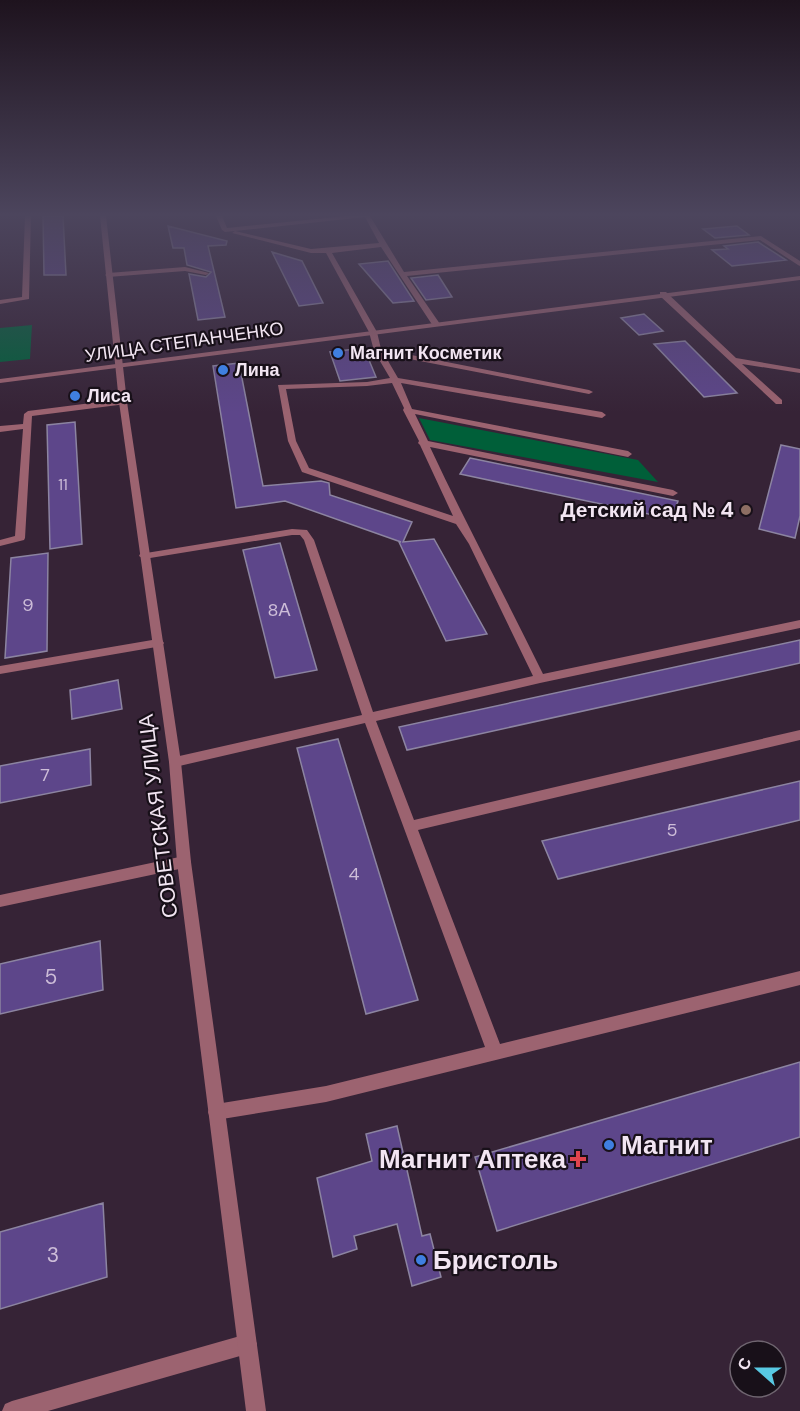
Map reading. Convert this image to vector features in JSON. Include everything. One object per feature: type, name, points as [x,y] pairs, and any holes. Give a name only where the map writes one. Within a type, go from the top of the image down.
[{"type":"street","points":[[0,302],[25,299],[26,282]]},
{"type":"street","name":"СОВЕТСКАЯ УЛИЦА","points":[[109,282],[144,556],[175,762],[184,862],[256,1411]]},
{"type":"street","points":[[345,282],[373,332],[378,351],[395,380],[460,522],[474,544],[540,679]]},
{"type":"street","points":[[409,282],[436,324]]},
{"type":"street","name":"УЛИЦА СТЕПАНЧЕНКО","points":[[0,381],[663,294],[774,282]]},
{"type":"street","points":[[663,294],[779,402]]},
{"type":"street","points":[[378,351],[589,392]]},
{"type":"street","points":[[733,360],[800,371]]},
{"type":"street","points":[[460,522],[304,470],[292,441],[281,387],[367,384],[395,380],[602,415]]},
{"type":"street","points":[[0,543],[20,538],[28,414],[123,402]]},
{"type":"street","points":[[407,410],[628,454]]},
{"type":"street","points":[[0,429],[27,426]]},
{"type":"street","points":[[423,443],[673,493]]},
{"type":"street","points":[[144,556],[292,532],[303,532],[309,540],[370,720],[495,1053]]},
{"type":"street","points":[[175,762],[370,720],[540,679],[800,624]]},
{"type":"street","points":[[0,670],[158,643]]},
{"type":"street","points":[[411,826],[800,735]]},
{"type":"street","points":[[0,901],[184,862]]},
{"type":"street","points":[[216,1112],[326,1094],[800,978]]},
{"type":"street","points":[[12,1411],[247,1344]]},
{"type":"green space","points":[[32,325],[30,359],[0,362],[0,328]]},
{"type":"green space","points":[[419,418],[638,460],[658,482],[430,440]]},
{"type":"building","points":[[191,282],[217,282],[225,317],[198,320]]},
{"type":"building","points":[[287,282],[312,282],[323,303],[299,306]]},
{"type":"building","points":[[375,282],[402,282],[414,301],[393,303]]},
{"type":"building","points":[[414,282],[442,282],[452,297],[426,300]]},
{"type":"building","points":[[644,314],[663,331],[639,335],[621,318]]},
{"type":"building","points":[[685,341],[737,393],[704,397],[654,344]]},
{"type":"building","points":[[364,348],[376,377],[340,381],[330,352]]},
{"type":"building","points":[[239,363],[263,486],[321,481],[329,483],[330,495],[412,522],[403,542],[434,539],[487,634],[446,641],[399,542],[401,542],[285,501],[236,508],[213,366]]},
{"type":"building","points":[[75,422],[82,544],[50,549],[47,425]]},
{"type":"building","points":[[781,445],[800,449],[800,516],[795,538],[759,529]]},
{"type":"building","points":[[470,458],[678,501],[672,519],[460,474]]},
{"type":"building","points":[[280,543],[317,670],[275,678],[243,550]]},
{"type":"building","points":[[48,553],[47,651],[5,658],[11,558]]},
{"type":"building","points":[[800,640],[800,663],[407,750],[399,727]]},
{"type":"building","points":[[118,680],[122,709],[72,719],[70,690]]},
{"type":"building","points":[[338,739],[418,1000],[366,1014],[297,748]]},
{"type":"building","points":[[90,749],[91,785],[0,803],[0,766]]},
{"type":"building","points":[[800,781],[800,820],[558,879],[542,841]]},
{"type":"building","points":[[100,941],[103,990],[0,1014],[0,964]]},
{"type":"building","points":[[800,1062],[800,1137],[497,1231],[475,1157]]},
{"type":"building","points":[[397,1126],[422,1236],[430,1234],[441,1277],[412,1286],[397,1224],[354,1236],[357,1249],[333,1257],[317,1178],[372,1161],[366,1134]]},
{"type":"building","points":[[103,1203],[107,1277],[0,1309],[0,1232]]},
{"type":"place","name":"Магнит Косметик","points":[[338,353]]},
{"type":"place","name":"Лина","points":[[223,370]]},
{"type":"place","name":"Лиса","points":[[75,396]]},
{"type":"place","name":"Детский сад № 4","points":[[746,510]]},
{"type":"place","name":"Магнит","points":[[609,1145]]},
{"type":"place","name":"Магнит Аптека","points":[[578,1159]]},
{"type":"place","name":"Бристоль","points":[[421,1260]]}]
